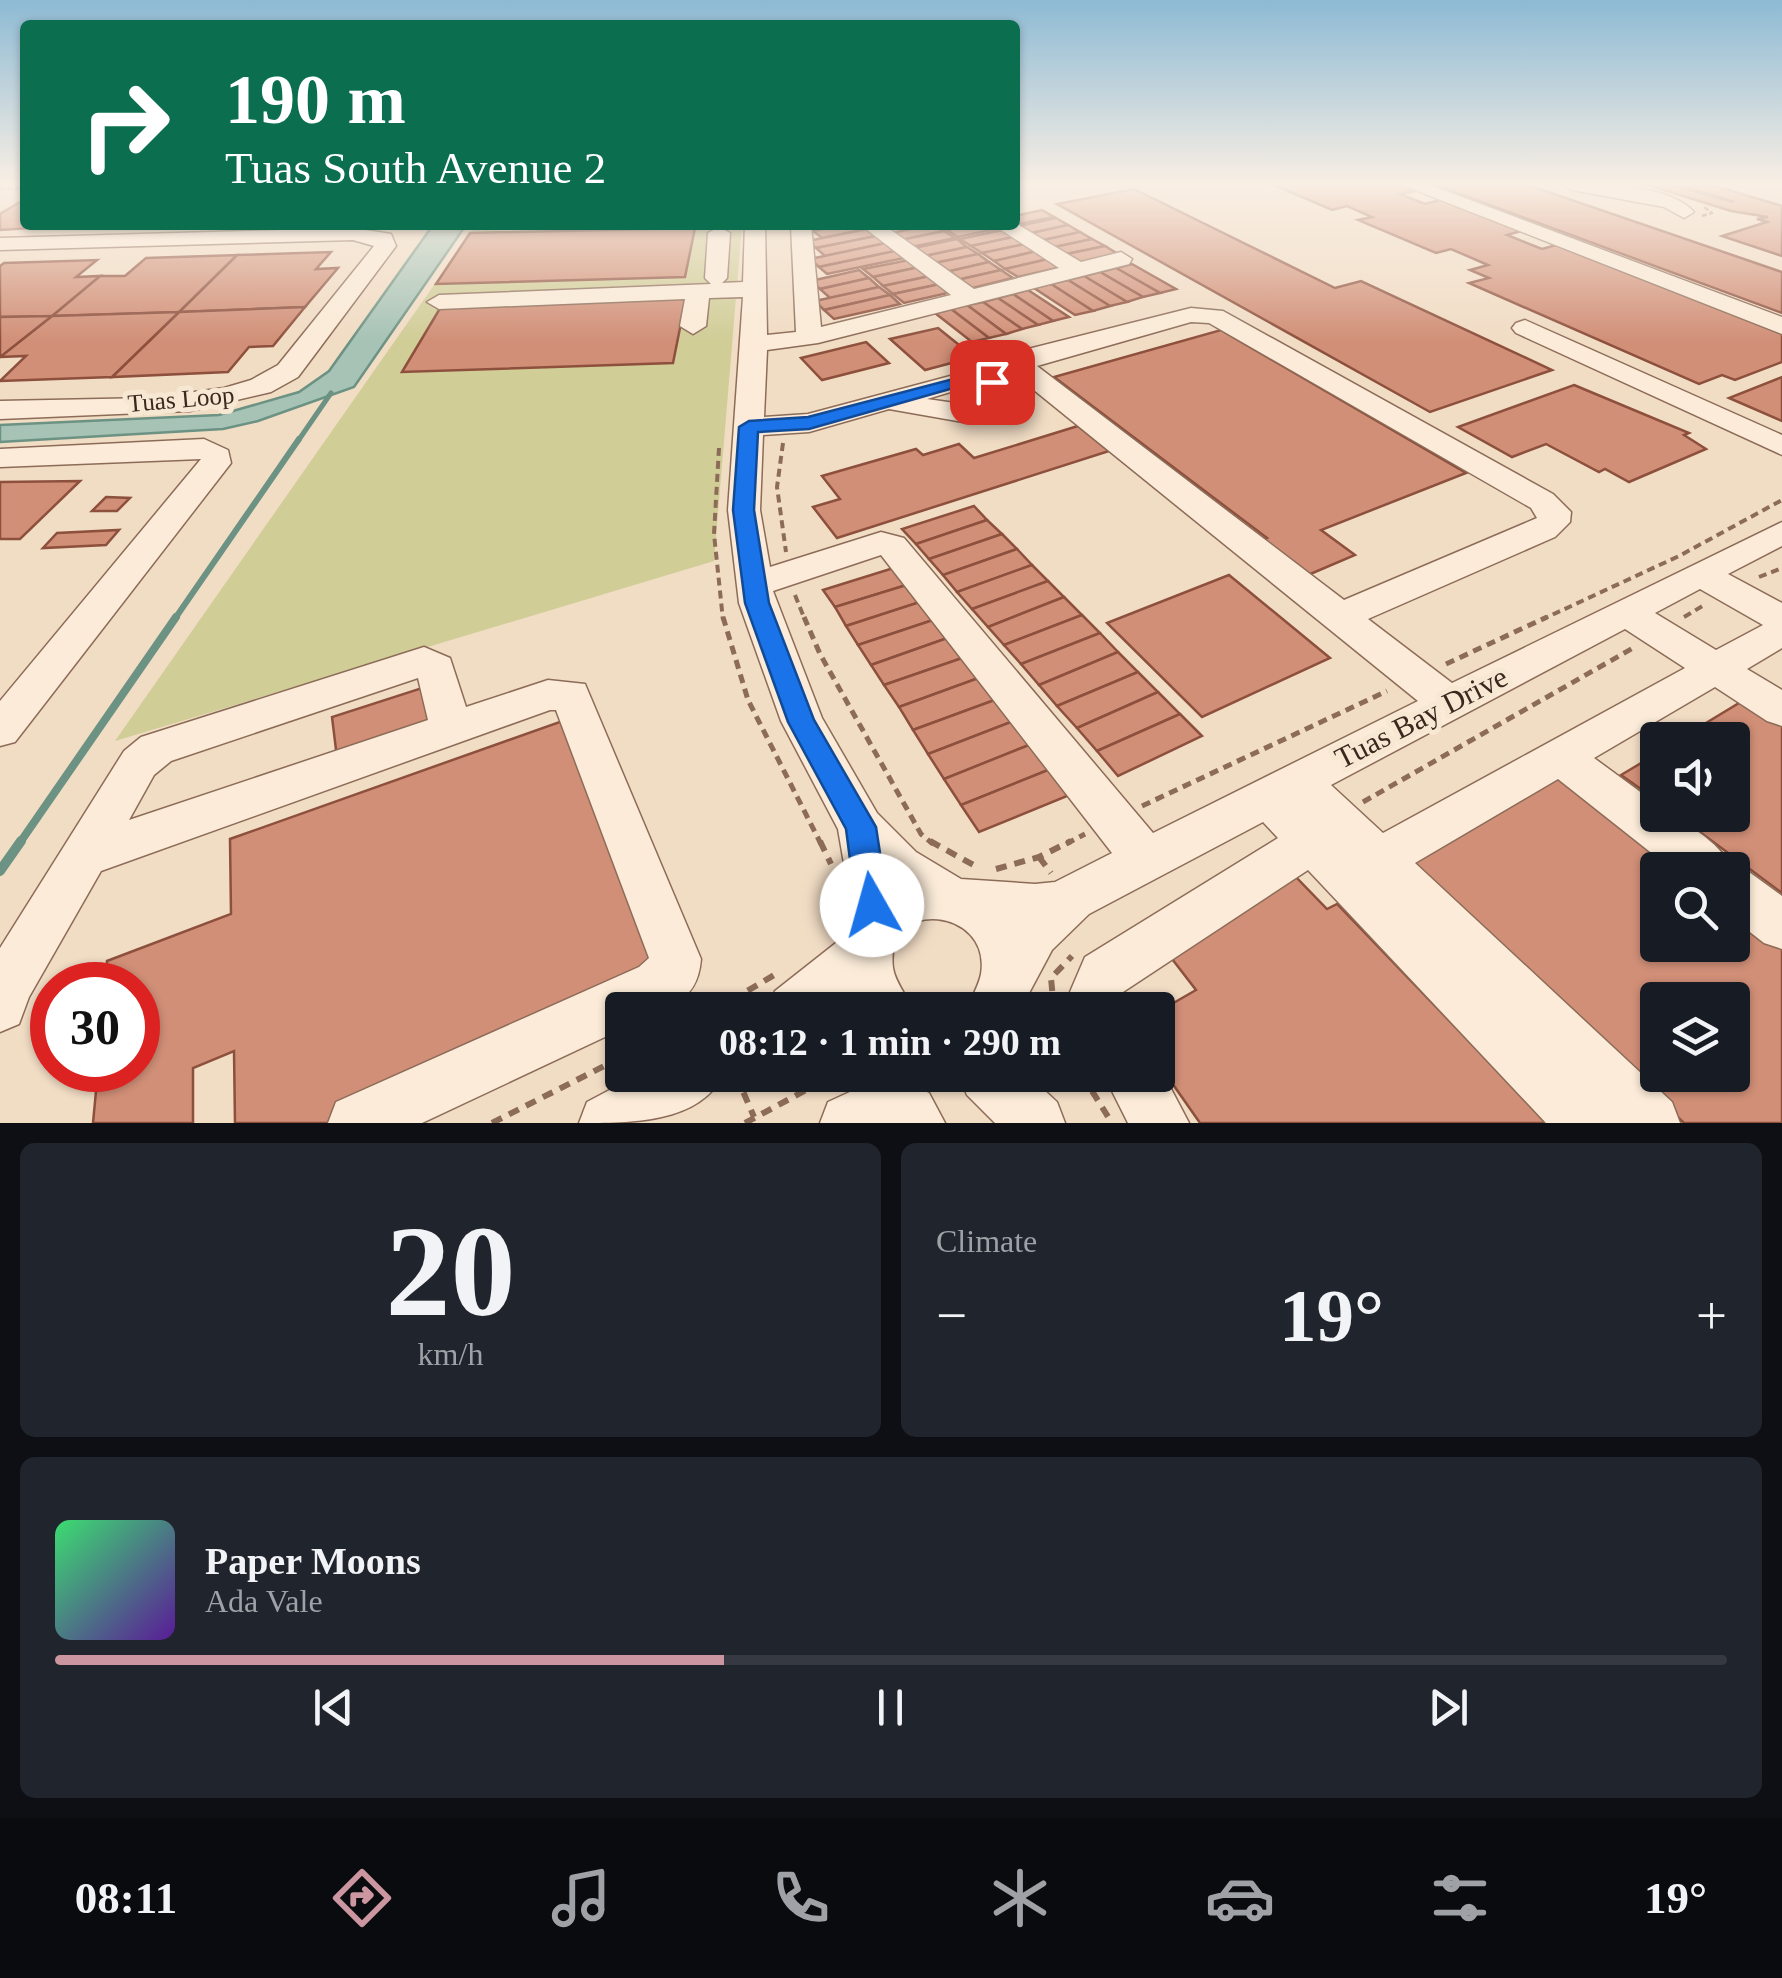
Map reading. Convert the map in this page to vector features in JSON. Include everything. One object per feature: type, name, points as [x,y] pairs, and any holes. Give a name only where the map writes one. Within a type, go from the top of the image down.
[{"type":"street","name":"Tuas Loop","points":[[0,244],[268,236]]},
{"type":"street","name":"Tuas Loop","points":[[0,410],[205,402],[270,384],[288,371],[385,246],[383,240],[365,236]]},
{"type":"street","points":[[693,326],[718,236]]},
{"type":"street","points":[[756,236],[744,510],[757,603],[802,722],[861,827],[900,867],[950,897],[976,907],[1001,933],[1008,952],[1004,992]]},
{"type":"street","points":[[802,236],[809,338]]},
{"type":"street","points":[[886,236],[969,298]]},
{"type":"street","points":[[1023,236],[1078,270]]},
{"type":"street","points":[[1546,236],[1782,326]]},
{"type":"street","points":[[754,344],[809,338],[1120,259]]},
{"type":"street","points":[[439,302],[755,283]]},
{"type":"street","points":[[516,286],[707,285]]},
{"type":"street","points":[[1340,616],[1544,530],[1553,522],[1554,512],[1508,482],[1214,316],[1192,315],[1022,362],[1024,368],[1433,690]]},
{"type":"street","points":[[1525,328],[1782,446]]},
{"type":"street","points":[[749,427],[809,423],[890,400]]},
{"type":"street","points":[[0,458],[204,448],[218,456],[216,464],[0,730]]},
{"type":"street","name":"Tuas Bay Drive","points":[[1006,992],[1034,933],[1062,904],[1282,789],[1433,690],[1625,612],[1715,582],[1782,532]]},
{"type":"street","points":[[754,585],[881,543],[892,546],[1146,859]]},
{"type":"street","points":[[1715,582],[1782,619]]},
{"type":"street","points":[[1625,612],[1782,710]]},
{"type":"street","points":[[1378,860],[1782,630]]},
{"type":"street","points":[[0,1005],[6,988],[139,762],[168,743],[424,661],[436,668],[451,728]]},
{"type":"street","points":[[84,856],[548,695],[571,696],[674,959],[674,969],[658,984],[357,1123]]},
{"type":"street","points":[[1560,757],[1685,852]]},
{"type":"street","points":[[1282,789],[1586,1123]]},
{"type":"street","points":[[861,827],[871,881],[866,974],[873,992]]},
{"type":"street","points":[[1323,830],[1378,860],[1650,1123]]},
{"type":"street","points":[[1097,992],[1104,975],[1323,830]]},
{"type":"street","points":[[813,992],[869,940],[887,912],[906,900],[950,897]]},
{"type":"street","name":"Tuas Bay Drive","points":[[950,897],[1035,906],[1062,904]]},
{"type":"street","points":[[1750,902],[1782,926]]},
{"type":"street","points":[[608,1123],[665,1092]]},
{"type":"street","points":[[1005,1092],[1040,1123]]},
{"type":"street","points":[[1030,1092],[1040,1123]]},
{"type":"street","points":[[1142,1092],[1160,1123]]},
{"type":"street","points":[[849,1123],[879,1106],[892,1104],[906,1110],[916,1123]]},
{"type":"path","points":[[1433,690],[1782,500]]},
{"type":"path","points":[[1323,830],[1658,632],[1715,582]]},
{"type":"path","points":[[1052,992],[1051,978],[1064,961],[1078,954]]},
{"type":"path","points":[[492,1123],[605,1066]]},
{"type":"path","points":[[743,1092],[754,1118]]},
{"type":"path","points":[[745,1123],[802,1092]]},
{"type":"path","points":[[1093,1092],[1112,1123]]},
{"type":"shaded area","points":[[425,236],[458,236],[354,387],[258,421],[223,429],[0,442],[0,425],[219,415],[299,392],[329,371]]},
{"type":"shaded area","points":[[468,236],[741,236],[714,561],[115,741]]},
{"type":"building","points":[[468,236],[693,236],[685,277],[436,284]]},
{"type":"building","points":[[831,236],[874,236],[816,248],[808,241]]},
{"type":"building","points":[[874,236],[886,243],[825,256],[816,248]]},
{"type":"building","points":[[918,236],[955,238],[911,247],[901,240]]},
{"type":"building","points":[[972,236],[1013,237],[971,246],[960,239]]},
{"type":"building","points":[[1031,236],[1060,236],[1039,241]]},
{"type":"building","points":[[1060,236],[1092,239],[1050,248],[1039,241]]},
{"type":"building","points":[[1115,236],[1230,236],[1335,288],[1361,281],[1552,370],[1430,412]]},
{"type":"building","points":[[1397,236],[1511,236],[1542,249],[1556,245],[1782,330],[1782,362],[1735,380],[1722,375],[1699,384],[1469,283],[1489,278],[1470,270],[1488,265],[1451,249],[1436,253]]},
{"type":"building","points":[[1575,236],[1678,236],[1782,272],[1782,313]]},
{"type":"building","points":[[1723,236],[1782,236],[1782,256]]},
{"type":"building","points":[[1013,237],[1025,244],[982,253],[971,246]]},
{"type":"building","points":[[957,239],[967,247],[925,256],[914,248]]},
{"type":"building","points":[[1092,239],[1105,246],[1062,255],[1050,248]]},
{"type":"building","points":[[886,243],[895,251],[819,267],[810,259]]},
{"type":"building","points":[[1025,244],[1037,251],[994,261],[982,253]]},
{"type":"building","points":[[1105,246],[1118,254],[1075,264],[1062,255]]},
{"type":"building","points":[[967,247],[978,254],[935,263],[925,256]]},
{"type":"building","points":[[895,251],[904,258],[827,274],[819,267]]},
{"type":"building","points":[[1037,251],[1048,259],[1005,269],[994,261]]},
{"type":"building","points":[[331,252],[316,269],[338,268],[305,307],[179,312],[237,255]]},
{"type":"building","points":[[978,254],[989,262],[946,272],[935,263]]},
{"type":"building","points":[[237,255],[179,312],[52,316],[100,276],[125,276],[146,258]]},
{"type":"building","points":[[1048,259],[1062,267],[1018,277],[1005,269]]},
{"type":"building","points":[[97,260],[76,277],[100,276],[52,316],[0,317],[0,266],[4,263]]},
{"type":"building","points":[[909,260],[919,267],[873,277],[863,269]]},
{"type":"building","points":[[989,262],[1001,270],[957,280],[946,272]]},
{"type":"building","points":[[1132,264],[1176,289],[1160,293],[1116,268]]},
{"type":"building","points":[[919,267],[930,276],[883,286],[873,277]]},
{"type":"building","points":[[1116,268],[1160,293],[1143,297],[1100,272]]},
{"type":"building","points":[[859,270],[869,278],[820,289],[811,281]]},
{"type":"building","points":[[1001,270],[1013,278],[969,289],[957,280]]},
{"type":"building","points":[[1100,272],[1143,297],[1127,302],[1084,276]]},
{"type":"building","points":[[930,276],[940,284],[893,294],[883,286]]},
{"type":"building","points":[[1084,276],[1127,302],[1110,306],[1068,280]]},
{"type":"building","points":[[869,278],[879,287],[830,298],[820,289]]},
{"type":"building","points":[[1068,280],[1110,306],[1093,311],[1051,284]]},
{"type":"building","points":[[940,284],[952,292],[904,303],[893,294]]},
{"type":"building","points":[[1051,284],[1093,311],[1075,315],[1034,288]]},
{"type":"building","points":[[879,287],[890,295],[824,310],[815,301]]},
{"type":"building","points":[[1028,290],[1069,317],[1053,321],[1013,294]]},
{"type":"building","points":[[1013,294],[1053,321],[1038,325],[998,298]]},
{"type":"building","points":[[890,295],[900,304],[834,319],[824,310]]},
{"type":"building","points":[[686,298],[673,363],[402,372],[442,305]]},
{"type":"building","points":[[998,298],[1038,325],[1022,329],[983,302]]},
{"type":"building","points":[[983,302],[1022,329],[1006,334],[967,305]]},
{"type":"building","points":[[967,305],[1006,334],[989,338],[951,309]]},
{"type":"building","points":[[305,307],[273,346],[249,347],[228,372],[112,377],[179,312]]},
{"type":"building","points":[[951,309],[989,338],[972,342],[935,313]]},
{"type":"building","points":[[179,312],[112,377],[0,381],[26,356],[0,357],[52,316]]},
{"type":"building","points":[[52,316],[0,357],[0,317]]},
{"type":"building","points":[[938,328],[974,357],[925,370],[890,339]]},
{"type":"building","points":[[1221,330],[1466,473],[1321,530],[1355,555],[1308,575],[1262,540],[1267,538],[1054,377]]},
{"type":"building","points":[[866,342],[889,363],[822,380],[801,358]]},
{"type":"building","points":[[1782,377],[1782,421],[1729,398]]},
{"type":"building","points":[[1574,385],[1689,433],[1684,435],[1706,449],[1629,482],[1605,469],[1599,472],[1546,444],[1512,457],[1458,427]]},
{"type":"building","points":[[1078,426],[1109,451],[837,538],[813,507],[840,499],[822,476],[916,449],[923,455],[959,444],[974,458]]},
{"type":"building","points":[[80,481],[20,539],[0,539],[0,482]]},
{"type":"building","points":[[106,497],[130,498],[117,511],[92,511]]},
{"type":"building","points":[[974,506],[987,520],[916,544],[902,529]]},
{"type":"building","points":[[987,520],[1002,534],[929,559],[916,544]]},
{"type":"building","points":[[119,530],[106,545],[43,548],[57,533]]},
{"type":"building","points":[[1002,534],[1017,549],[943,575],[929,559]]},
{"type":"building","points":[[1017,549],[1032,565],[957,592],[943,575]]},
{"type":"building","points":[[1032,565],[1048,581],[972,609],[957,592]]},
{"type":"building","points":[[900,566],[913,583],[835,607],[823,590]]},
{"type":"building","points":[[1229,575],[1330,658],[1202,717],[1107,623]]},
{"type":"building","points":[[1048,581],[1064,597],[988,627],[972,609]]},
{"type":"building","points":[[913,583],[926,600],[846,626],[835,607]]},
{"type":"building","points":[[1064,597],[1082,615],[1004,645],[988,627]]},
{"type":"building","points":[[926,600],[939,618],[858,645],[846,626]]},
{"type":"building","points":[[1082,615],[1100,633],[1021,664],[1004,645]]},
{"type":"building","points":[[939,618],[953,636],[871,665],[858,645]]},
{"type":"building","points":[[1100,633],[1118,652],[1039,685],[1021,664]]},
{"type":"building","points":[[953,636],[968,656],[884,685],[871,665]]},
{"type":"building","points":[[1118,652],[1138,672],[1057,706],[1039,685]]},
{"type":"building","points":[[968,656],[984,676],[899,707],[884,685]]},
{"type":"building","points":[[1138,672],[1158,692],[1077,728],[1057,706]]},
{"type":"building","points":[[984,676],[1000,698],[913,730],[899,707]]},
{"type":"building","points":[[422,688],[432,734],[338,766],[332,717]]},
{"type":"building","points":[[1158,692],[1180,714],[1097,751],[1077,728]]},
{"type":"building","points":[[1749,697],[1782,718],[1782,893],[1750,869],[1750,852],[1727,852],[1700,832],[1750,832],[1750,722],[1708,722]]},
{"type":"building","points":[[1000,698],[1016,720],[928,754],[913,730]]},
{"type":"building","points":[[1180,714],[1202,736],[1118,776],[1097,751]]},
{"type":"building","points":[[568,719],[662,977],[630,992],[605,992],[605,1004],[348,1123],[235,1123],[234,1051],[193,1068],[193,1123],[93,1123],[96,1092],[160,1092],[160,962],[107,961],[231,914],[230,839]]},
{"type":"building","points":[[1016,720],[1034,743],[944,779],[928,754]]},
{"type":"building","points":[[1034,743],[1053,768],[961,805],[944,779]]},
{"type":"building","points":[[1640,764],[1640,788],[1621,775]]},
{"type":"building","points":[[1053,768],[1072,794],[979,832],[961,805]]},
{"type":"building","points":[[1563,772],[1667,852],[1640,852],[1640,962],[1750,962],[1750,915],[1782,939],[1782,1123],[1684,1123],[1651,1092],[1750,1092],[1750,982],[1640,982],[1640,1082],[1407,863]]},
{"type":"building","points":[[1293,874],[1327,909],[1337,904],[1548,1123],[1200,1123],[1175,1087],[1175,1002],[1196,990],[1162,946]]},
{"type":"waterway","points":[[298,441],[331,393]]},
{"type":"waterway","points":[[174,620],[299,439]]},
{"type":"waterway","points":[[19,844],[176,617]]},
{"type":"waterway","points":[[0,871],[21,841]]},
{"type":"route","points":[[872,905],[861,827],[802,722],[757,603],[744,510],[749,427],[809,423],[962,380],[980,378],[992,382]]}]
